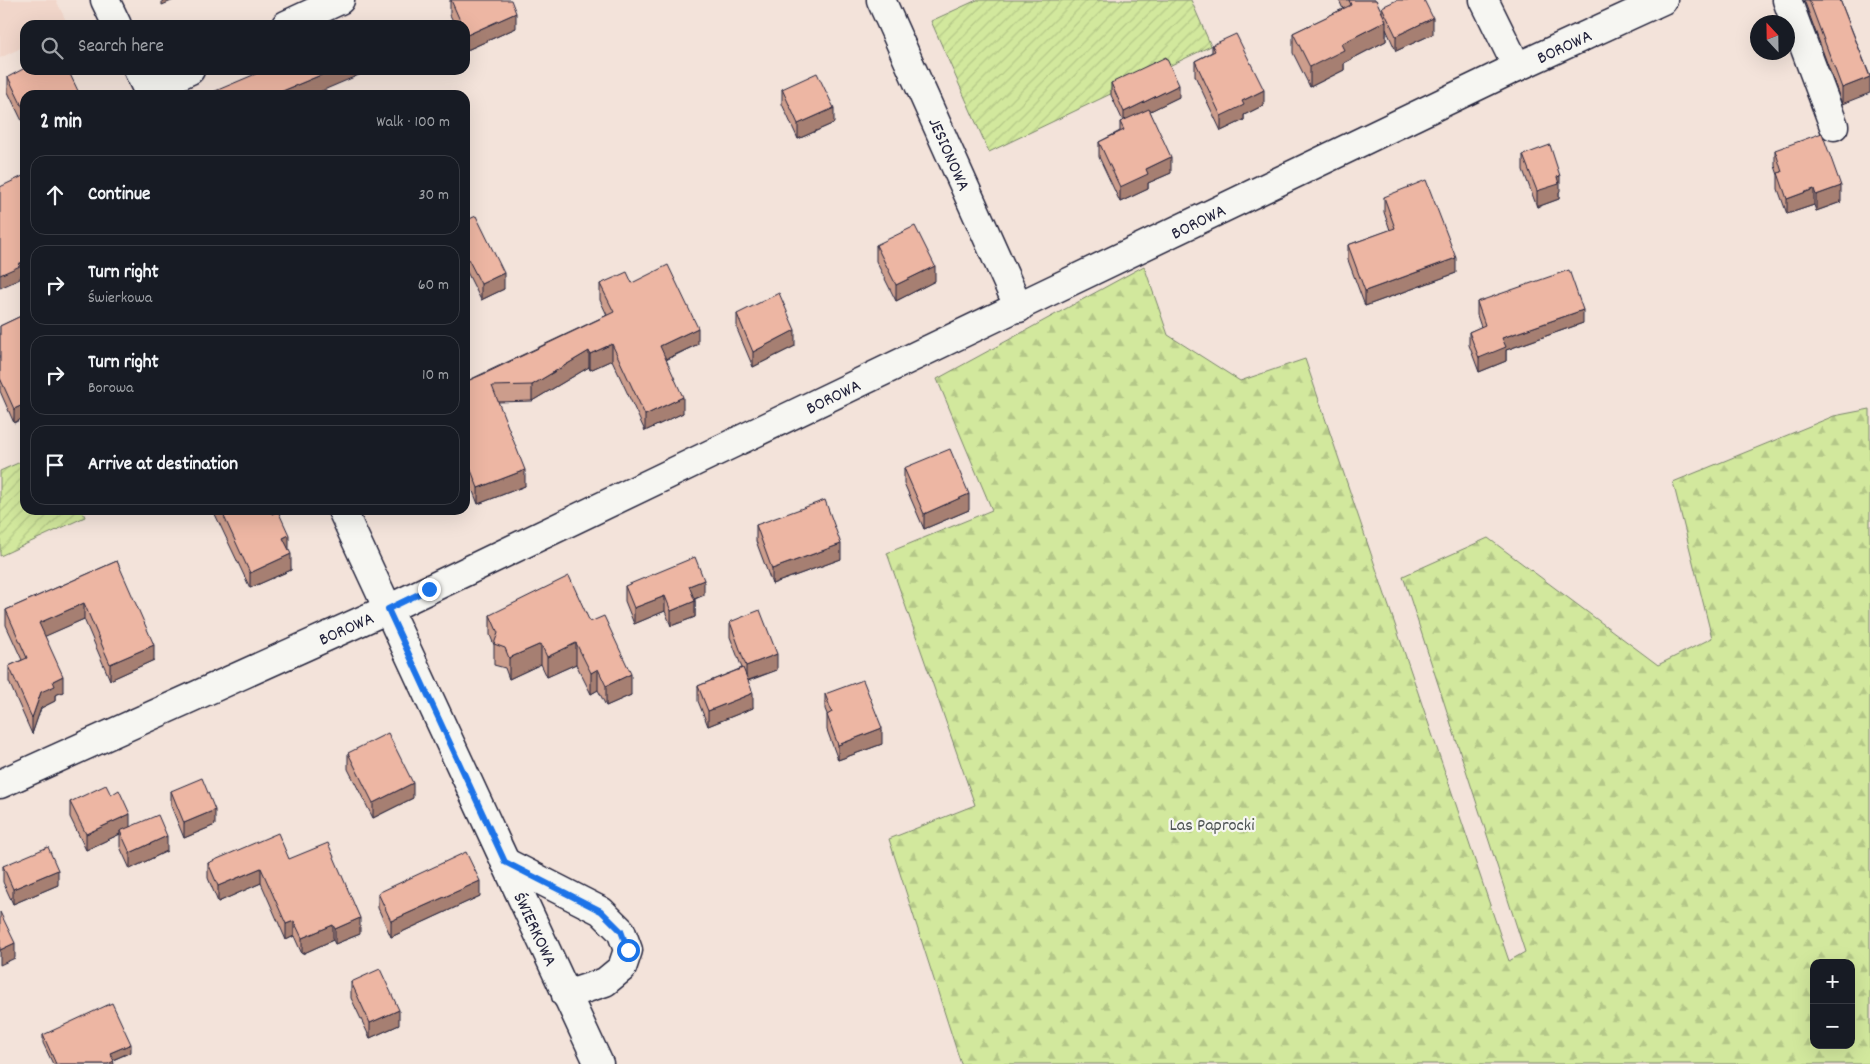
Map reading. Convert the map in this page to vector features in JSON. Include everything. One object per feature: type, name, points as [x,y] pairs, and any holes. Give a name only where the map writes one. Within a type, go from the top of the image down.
[{"type":"street","points":[[105,0],[115,20]]},
{"type":"street","points":[[297,20],[340,0]]},
{"type":"street","name":"JESIONOWA","points":[[881,0],[1019,308]]},
{"type":"street","points":[[1484,0],[1517,67]]},
{"type":"street","name":"BOROWA","points":[[0,784],[388,609],[1019,308],[1517,67],[1663,0]]},
{"type":"street","points":[[1786,0],[1834,126]]},
{"type":"street","points":[[145,85],[175,75]]},
{"type":"street","name":"ŚWIERKOWA","points":[[344,515],[599,1064]]},
{"type":"street","points":[[505,862],[601,911],[621,931],[628,950],[622,968],[605,982],[566,995]]},
{"type":"shaded area","points":[[0,0],[56,0],[66,20],[20,20],[20,48],[0,58]]},
{"type":"green space","points":[[977,0],[1191,0],[1211,46],[989,152],[931,21]]},
{"type":"green space","name":"Las Paprocki","points":[[1144,266],[1168,335],[1240,381],[1305,359],[1509,961],[1525,952],[1403,576],[1488,538],[1658,665],[1712,638],[1673,482],[1834,416],[1870,409],[1870,1064],[961,1064],[889,839],[975,805],[887,553],[992,510],[937,379]]},
{"type":"green space","points":[[20,462],[20,515],[84,515],[85,517],[0,556],[0,471]]},
{"type":"building","points":[[451,0],[511,0],[516,13],[470,34],[470,20],[460,20]]},
{"type":"building","points":[[1349,0],[1376,0],[1386,21],[1341,44],[1344,50],[1310,67],[1293,33],[1351,5]]},
{"type":"building","points":[[1397,0],[1424,0],[1433,18],[1396,36],[1382,7]]},
{"type":"building","points":[[1809,0],[1840,0],[1870,77],[1842,88]]},
{"type":"building","points":[[1236,34],[1264,90],[1242,101],[1244,105],[1221,116],[1195,61],[1215,51],[1212,45]]},
{"type":"building","points":[[1166,57],[1179,85],[1124,112],[1111,83]]},
{"type":"building","points":[[20,71],[20,75],[70,75],[78,90],[20,90],[20,102],[8,77]]},
{"type":"building","points":[[817,73],[834,108],[798,124],[782,89]]},
{"type":"building","points":[[253,75],[321,75],[285,90],[218,90]]},
{"type":"building","points":[[1149,109],[1171,157],[1146,169],[1148,174],[1120,187],[1099,142],[1124,130],[1120,122]]},
{"type":"building","points":[[1822,133],[1841,186],[1816,195],[1814,189],[1787,199],[1778,173],[1782,172],[1775,150]]},
{"type":"building","points":[[1550,145],[1560,176],[1557,177],[1559,184],[1537,191],[1523,155]]},
{"type":"building","points":[[20,177],[20,263],[18,264],[20,266],[0,275],[0,187]]},
{"type":"building","points":[[1426,180],[1456,258],[1365,291],[1348,245],[1395,228],[1384,197]]},
{"type":"building","points":[[476,216],[504,273],[481,284],[470,263],[470,219]]},
{"type":"building","points":[[915,226],[935,266],[896,285],[876,245]]},
{"type":"building","points":[[668,265],[698,328],[660,346],[683,397],[645,415],[612,344],[590,354],[589,351],[532,385],[492,386],[525,470],[478,488],[470,468],[470,380],[614,312],[600,284],[627,272],[632,283]]},
{"type":"building","points":[[1569,270],[1583,310],[1502,338],[1506,347],[1479,358],[1469,332],[1485,325],[1477,302]]},
{"type":"building","points":[[779,293],[795,330],[753,352],[737,314]]},
{"type":"building","points":[[20,316],[20,406],[14,409],[0,378],[0,326]]},
{"type":"building","points":[[950,449],[969,494],[924,514],[904,468]]},
{"type":"building","points":[[825,500],[841,544],[772,569],[756,525]]},
{"type":"building","points":[[223,515],[280,515],[289,535],[283,538],[291,554],[250,573]]},
{"type":"building","points":[[695,557],[704,580],[689,586],[695,601],[671,611],[665,596],[634,608],[625,586]]},
{"type":"building","points":[[117,561],[154,645],[110,664],[84,603],[39,623],[63,676],[53,681],[55,686],[41,692],[32,718],[9,666],[27,658],[6,610]]},
{"type":"building","points":[[569,576],[590,622],[604,616],[631,674],[606,686],[598,669],[591,673],[576,643],[547,657],[541,644],[509,658],[505,648],[494,644],[498,633],[490,615]]},
{"type":"building","points":[[760,610],[777,654],[746,666],[730,622]]},
{"type":"building","points":[[743,668],[753,693],[708,711],[698,686]]},
{"type":"building","points":[[863,680],[882,728],[838,745],[827,715],[832,712],[825,694]]},
{"type":"building","points":[[388,733],[413,783],[373,803],[348,753]]},
{"type":"building","points":[[202,778],[215,810],[184,823],[171,791]]},
{"type":"building","points":[[106,785],[111,795],[119,790],[130,814],[86,834],[70,802]]},
{"type":"building","points":[[158,815],[167,836],[130,853],[120,831]]},
{"type":"building","points":[[278,833],[289,859],[328,843],[360,918],[335,929],[333,925],[302,938],[294,921],[286,924],[261,868],[218,886],[208,863]]},
{"type":"building","points":[[48,847],[58,870],[13,889],[3,866]]},
{"type":"building","points":[[466,852],[480,881],[391,921],[378,893]]},
{"type":"building","points":[[0,912],[15,943],[0,950]]},
{"type":"building","points":[[380,969],[399,1010],[370,1023],[351,982]]},
{"type":"building","points":[[112,1003],[131,1044],[110,1053],[114,1061],[108,1064],[56,1064],[43,1035]]},
{"type":"route","points":[[429,589],[388,609],[505,862],[601,911],[621,931],[628,950]]}]
